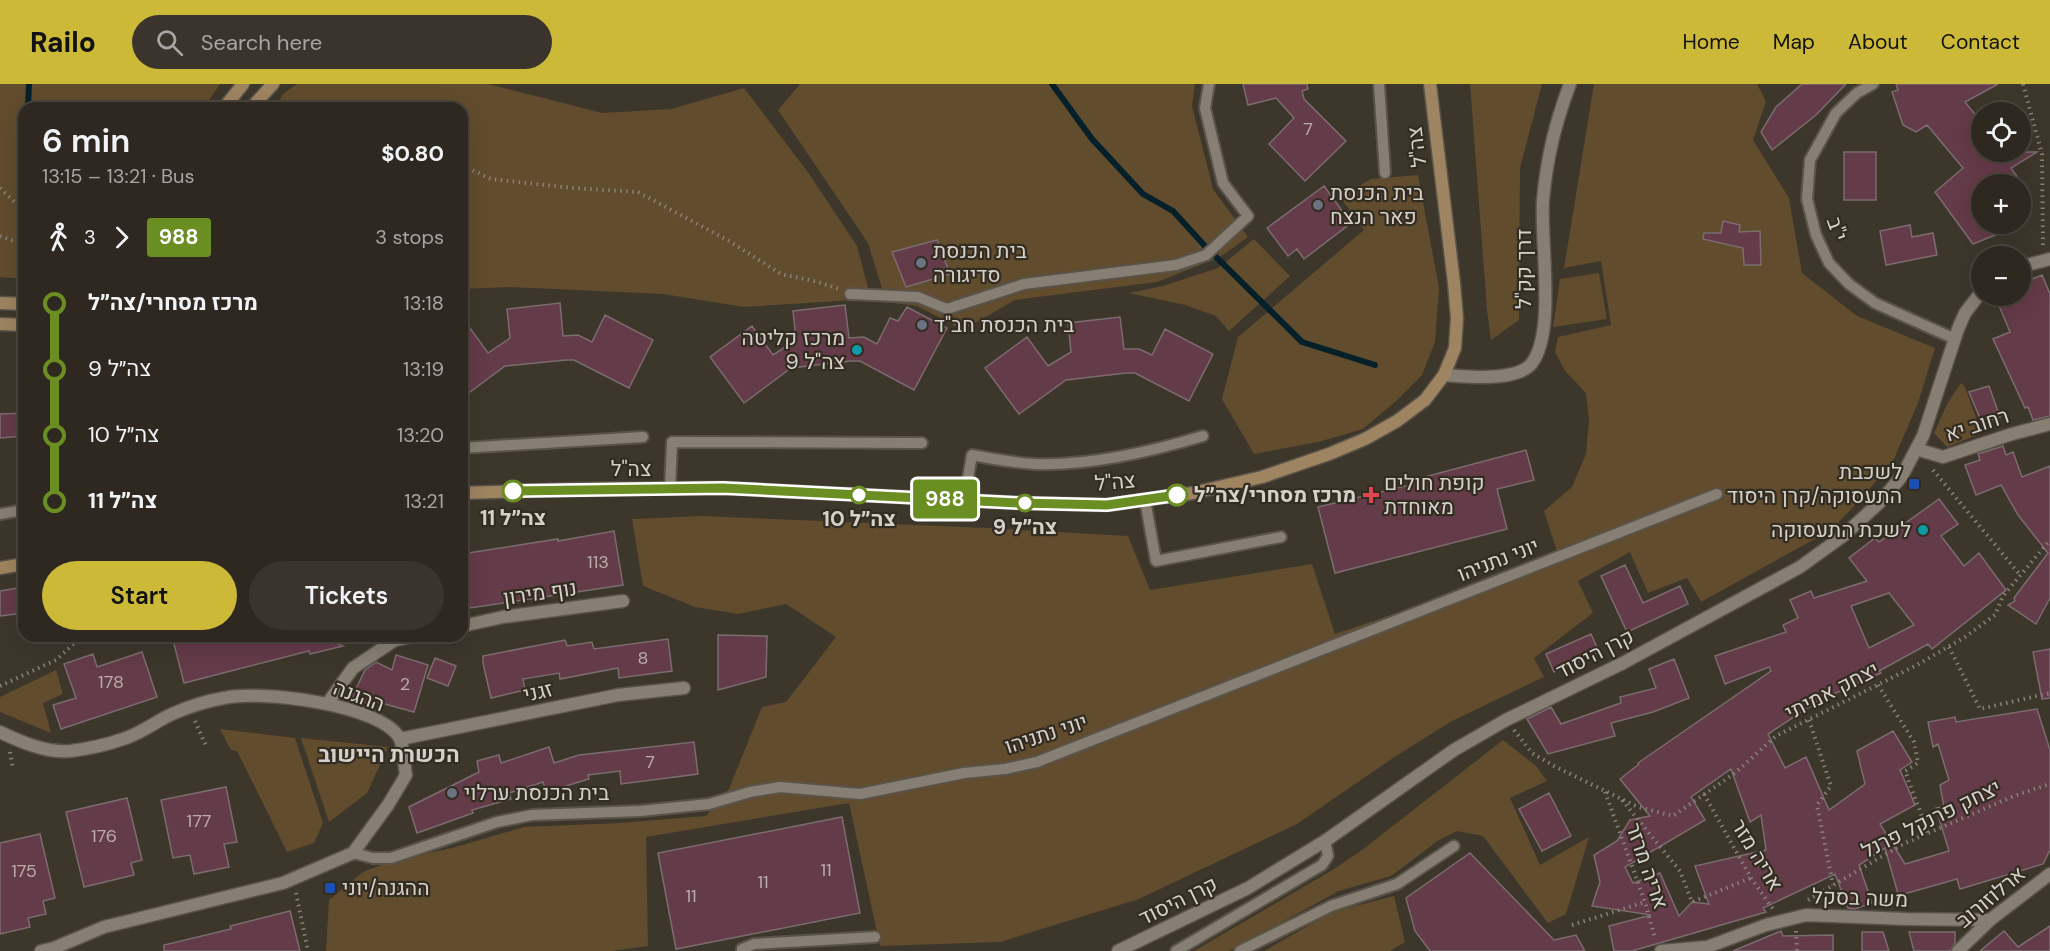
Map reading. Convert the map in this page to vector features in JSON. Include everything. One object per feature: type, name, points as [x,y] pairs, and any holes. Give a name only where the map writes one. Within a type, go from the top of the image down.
[{"type":"street","points":[[229,102],[243,84]]},
{"type":"street","points":[[256,102],[273,84]]},
{"type":"street","name":"צה\"ל","points":[[468,493],[723,488],[1107,505],[1193,493],[1262,477],[1365,439],[1397,421],[1425,400],[1444,375],[1455,348],[1457,318],[1430,84]]},
{"type":"street","name":"דרך קק\"ל","points":[[1444,375],[1486,379],[1516,372],[1532,364],[1539,350],[1544,326],[1543,203],[1549,148],[1570,84]]},
{"type":"street","points":[[2031,264],[2047,260]]},
{"type":"street","points":[[0,303],[18,304]]},
{"type":"street","name":"קרן היסוד","points":[[1118,951],[1248,888],[1325,840],[1454,750],[1506,720],[1623,663],[1800,567],[1843,536],[1879,503],[1902,476],[1923,436],[1955,339],[1965,313],[1971,305]]},
{"type":"street","points":[[0,324],[18,325]]},
{"type":"street","name":"רחוב יא","points":[[1916,449],[1943,457],[2050,424]]},
{"type":"street","points":[[0,568],[18,565]]},
{"type":"street","name":"נוף מירון","points":[[468,625],[503,617],[623,601]]},
{"type":"street","points":[[327,704],[353,668],[392,642]]},
{"type":"street","name":"זגני","points":[[400,739],[618,695],[684,688]]},
{"type":"street","name":"ההגנה","points":[[0,732],[33,747],[67,751],[124,739],[189,707],[226,697],[253,695],[288,697],[327,704],[384,724],[400,739],[406,776],[354,853]]},
{"type":"street","points":[[41,951],[54,948],[104,927],[283,883],[354,853]]},
{"type":"street","name":"ארלוזורוב","points":[[1958,951],[1990,920],[2050,874]]},
{"type":"street","name":"משה בסקל","points":[[1659,946],[1707,947],[1766,925],[1806,915],[1906,920],[1990,920]]},
{"type":"lane","points":[[850,294],[870,293],[918,297],[947,309],[1024,284],[1176,265],[1206,255],[1248,216],[1223,183],[1205,108],[1209,84]]},
{"type":"lane","points":[[1378,84],[1385,173]]},
{"type":"lane","name":"י\"ב","points":[[1873,84],[1857,93],[1836,113],[1810,160],[1807,199],[1816,235],[1829,263],[1849,284],[1875,303],[1955,339]]},
{"type":"lane","points":[[964,500],[972,455],[1037,464],[1084,461],[1139,452],[1203,436]]},
{"type":"lane","points":[[468,448],[643,437]]},
{"type":"lane","points":[[670,489],[672,442],[922,443]]},
{"type":"lane","name":"יוני נתניהו","points":[[354,853],[373,858],[391,858],[497,822],[532,815],[640,811],[709,804],[750,792],[780,787],[860,794],[964,773],[1005,769],[1037,762],[1717,494]]},
{"type":"lane","points":[[1145,500],[1156,561],[1281,537]]},
{"type":"lane","points":[[0,514],[18,511]]},
{"type":"lane","points":[[1176,951],[1322,865],[1328,856],[1325,840]]},
{"type":"lane","points":[[1240,951],[1331,906],[1396,884],[1454,846]]},
{"type":"lane","points":[[742,951],[754,944],[875,937]]},
{"type":"path","points":[[2023,84],[2042,154],[2047,260]]},
{"type":"path","points":[[468,168],[491,179],[638,192],[729,241],[782,274],[818,282],[850,294]]},
{"type":"path","points":[[0,188],[18,205]]},
{"type":"path","points":[[0,236],[18,243]]},
{"type":"path","points":[[1916,449],[2021,576]]},
{"type":"path","name":"יצחק אמיתי","points":[[1506,720],[1533,753],[1554,766],[1638,807],[1673,816],[1735,773],[1776,736],[1949,647],[1995,615],[2003,596],[2050,540]]},
{"type":"path","points":[[0,686],[56,660],[76,642]]},
{"type":"path","points":[[1949,647],[1980,709],[2050,693]]},
{"type":"path","points":[[1878,685],[1914,742],[1918,763],[1905,771],[1928,833]]},
{"type":"path","points":[[189,707],[207,748]]},
{"type":"path","points":[[1809,720],[1831,786],[1817,805],[1833,885]]},
{"type":"path","name":"יצחק פרנקל פרנל","points":[[1804,902],[1903,844],[2014,796],[2050,784]]},
{"type":"path","name":"אריה מרזר","points":[[1604,791],[1659,946]]},
{"type":"path","name":"אריה מזר","points":[[1704,794],[1751,878],[1773,909],[1796,917]]},
{"type":"path","points":[[1620,798],[1680,871],[1692,902],[1751,878]]},
{"type":"path","points":[[293,878],[308,951]]},
{"type":"path","points":[[1572,925],[1645,902]]},
{"type":"shaded area","points":[[0,84],[220,84],[208,102],[18,102],[18,278],[0,277]]},
{"type":"shaded area","points":[[297,84],[488,84],[602,113],[671,109],[744,88],[810,175],[857,246],[871,299],[744,307],[663,294],[510,287],[468,289],[468,102],[278,102],[283,94]]},
{"type":"shaded area","points":[[800,84],[1195,84],[1192,106],[1213,189],[1248,237],[1220,257],[1157,282],[1015,300],[963,330],[917,306],[886,302],[868,243],[778,110]]},
{"type":"shaded area","points":[[1470,84],[1542,84],[1520,168],[1519,320],[1491,340],[1487,310]]},
{"type":"shaded area","points":[[1594,84],[1757,84],[1766,101],[1753,140],[1789,198],[1802,273],[1857,316],[1935,348],[1918,403],[1894,459],[1862,498],[1831,530],[1701,602],[1687,578],[1648,593],[1630,552],[1578,581],[1593,613],[1534,658],[1544,677],[1452,721],[1393,758],[1297,824],[1139,899],[1000,942],[880,946],[849,803],[646,837],[648,946],[612,951],[326,951],[329,900],[363,872],[394,860],[452,848],[524,827],[706,816],[729,789],[762,707],[786,702],[836,637],[786,604],[738,614],[695,607],[643,586],[632,519],[702,516],[1128,536],[1150,590],[1312,564],[1335,634],[1559,558],[1544,511],[1572,487],[1586,454],[1589,420],[1586,393],[1565,371],[1555,352],[1558,337],[1611,325],[1601,261],[1564,268]]},
{"type":"shaded area","points":[[1418,175],[1439,288],[1435,342],[1422,375],[1363,429],[1322,441],[1254,454],[1222,399],[1238,337],[1364,230],[1340,197],[1371,179]]},
{"type":"shaded area","points":[[1254,239],[1290,276],[1229,331],[1216,316],[1185,305],[1129,293],[1163,286],[1218,268]]},
{"type":"shaded area","points":[[1599,273],[1607,319],[1553,327],[1560,279]]},
{"type":"shaded area","points":[[1961,383],[1964,385],[1982,433],[1947,447],[1934,433],[1947,404]]},
{"type":"shaded area","points":[[56,670],[63,694],[43,703],[51,733],[0,712],[0,697]]},
{"type":"shaded area","points":[[220,729],[295,738],[323,823],[314,843],[287,852],[237,751],[231,750]]},
{"type":"shaded area","points":[[301,738],[388,747],[367,793],[329,822]]},
{"type":"shaded area","points":[[1503,740],[1536,766],[1547,781],[1510,798],[1540,865],[1589,837],[1566,914],[1548,923],[1483,836],[1457,831],[1439,840],[1391,876],[1339,891],[1229,951],[1194,951],[1334,869],[1362,850]]},
{"type":"shaded area","points":[[1394,896],[1405,942],[1390,951],[1264,951],[1332,912]]},
{"type":"building","points":[[1243,84],[1307,84],[1308,89],[1302,91],[1304,99],[1346,141],[1305,181],[1269,144],[1294,118],[1276,98],[1248,105]]},
{"type":"building","points":[[1802,84],[1846,84],[1816,115],[1772,150],[1761,132],[1776,107]]},
{"type":"building","points":[[1896,84],[1998,84],[1965,102],[1971,109],[1971,162],[2021,162],[2011,168],[2015,174],[1971,174],[1971,234],[1998,234],[1973,244],[1935,192],[1963,168],[1927,125],[1916,132],[1903,125],[1892,92],[1898,90]]},
{"type":"building","points":[[1844,152],[1876,152],[1876,200],[1844,200]]},
{"type":"building","name":"בית הכנסת פאר הנצח","points":[[1324,186],[1351,223],[1304,259],[1297,249],[1288,256],[1267,228]]},
{"type":"building","points":[[1723,221],[1740,225],[1739,232],[1760,231],[1761,265],[1744,265],[1743,248],[1703,239],[1704,233],[1721,233]]},
{"type":"building","points":[[1910,225],[1912,237],[1933,233],[1937,255],[1886,265],[1880,231]]},
{"type":"building","name":"בית הכנסת סדיגורה","points":[[937,240],[950,274],[906,287],[892,252]]},
{"type":"building","points":[[2042,275],[2050,294],[2050,416],[2033,420],[2028,407],[2025,408],[1993,339],[2010,332],[1999,306],[2031,306],[2031,280]]},
{"type":"building","points":[[560,303],[563,336],[578,335],[592,342],[605,315],[653,340],[629,388],[574,360],[566,360],[505,366],[468,394],[468,325],[488,353],[510,338],[507,309]]},
{"type":"building","name":"מרכז קליטה צה\"ל 9","points":[[845,305],[849,338],[864,337],[877,344],[890,318],[898,321],[907,307],[947,328],[914,390],[860,361],[851,361],[791,368],[744,403],[710,357],[752,326],[773,355],[796,340],[793,311]]},
{"type":"building","points":[[1120,317],[1124,349],[1139,349],[1152,355],[1165,329],[1213,354],[1189,401],[1135,373],[1126,373],[1066,380],[1019,414],[985,368],[1027,337],[1048,366],[1071,352],[1068,323]]},
{"type":"building","points":[[1989,386],[2000,417],[1982,423],[1969,392]]},
{"type":"building","points":[[18,413],[18,436],[0,438],[0,414]]},
{"type":"building","points":[[2003,446],[2006,455],[2013,452],[2022,477],[2050,466],[2050,598],[2036,624],[2008,605],[2015,601],[2014,598],[2048,553],[2018,515],[2001,485],[1976,495],[1965,465],[1980,460],[1978,454]]},
{"type":"building","points":[[1526,450],[1534,480],[1497,489],[1507,529],[1335,573],[1318,507],[1414,484],[1413,480]]},
{"type":"building","points":[[1939,499],[1958,524],[1941,536],[1964,566],[1979,553],[2006,590],[1932,649],[1928,644],[1879,671],[1881,673],[1818,701],[1768,734],[1785,768],[1806,757],[1829,810],[1865,784],[1857,751],[1893,731],[1912,762],[1900,770],[1915,805],[1880,824],[1905,864],[1949,851],[1936,808],[1941,807],[1945,814],[1940,785],[1949,780],[1938,744],[1933,747],[1928,722],[1955,717],[1956,722],[2037,709],[2050,750],[2050,850],[2043,864],[1960,889],[1957,879],[1898,894],[1885,848],[1859,865],[1872,903],[1855,909],[1848,908],[1835,874],[1763,908],[1766,912],[1632,951],[1614,951],[1609,926],[1651,915],[1592,906],[1600,882],[1594,855],[1617,841],[1630,820],[1650,816],[1620,779],[1638,763],[1771,671],[1769,667],[1725,684],[1715,656],[1786,632],[1783,625],[1798,618],[1790,600],[1811,591],[1814,598],[1867,581],[1849,558],[1875,538],[1879,542]],"holes":[[[1889,593],[1914,625],[1869,648],[1851,606]],[[1731,769],[1750,822],[1761,815],[1766,850],[1695,866],[1709,904],[1692,902],[1679,916],[1660,873],[1633,883],[1625,867],[1705,820],[1691,797]]]},
{"type":"building","points":[[614,531],[623,585],[470,608],[468,553],[558,539],[558,541]]},
{"type":"building","points":[[1625,565],[1643,603],[1680,586],[1688,604],[1627,632],[1601,576]]},
{"type":"building","points":[[18,588],[18,614],[0,616],[0,591]]},
{"type":"building","points":[[1591,634],[1599,652],[1554,672],[1546,654]]},
{"type":"building","points":[[718,635],[767,636],[766,677],[718,690]]},
{"type":"building","points":[[668,639],[672,671],[619,678],[618,668],[560,679],[559,673],[523,679],[525,690],[491,698],[483,656],[565,640],[567,646],[592,642],[594,649]]},
{"type":"building","points":[[174,642],[345,642],[338,644],[343,646],[310,654],[309,651],[184,683]]},
{"type":"building","points":[[2050,649],[2050,698],[2042,699],[2033,652]]},
{"type":"building","points":[[142,652],[157,697],[61,729],[53,705],[76,698],[64,664],[93,654],[97,667]]},
{"type":"building","points":[[396,655],[428,665],[414,712],[370,700],[368,704],[352,697],[365,670],[376,662],[392,670]]},
{"type":"building","points":[[435,658],[456,666],[448,686],[427,678]]},
{"type":"building","points":[[1674,659],[1689,698],[1653,712],[1611,723],[1615,736],[1548,754],[1527,719],[1551,707],[1561,724],[1621,703],[1620,697],[1656,688],[1649,669]]},
{"type":"building","points":[[694,742],[698,774],[621,784],[620,771],[588,775],[589,779],[546,792],[543,782],[509,793],[511,799],[472,810],[473,813],[417,833],[409,807],[479,772],[477,761],[499,755],[501,763],[549,747],[554,763],[579,755]]},
{"type":"building","points":[[226,787],[237,842],[224,844],[229,867],[194,874],[190,855],[173,858],[161,800]]},
{"type":"building","points":[[1549,793],[1571,836],[1542,851],[1519,809]]},
{"type":"building","points":[[127,798],[142,860],[131,863],[134,875],[84,887],[66,812]]},
{"type":"building","points":[[842,817],[860,913],[676,949],[658,853]]},
{"type":"building","points":[[40,834],[55,898],[43,901],[46,914],[28,918],[30,927],[0,934],[0,843]]},
{"type":"building","points":[[1470,853],[1554,940],[1576,935],[1585,951],[1430,951],[1415,931],[1406,898]]},
{"type":"building","points":[[290,911],[300,951],[164,951],[164,945],[231,929],[230,926]]},
{"type":"building","points":[[2050,926],[2050,951],[1980,951],[2004,931],[2018,947]]},
{"type":"building","points":[[1781,931],[1783,936],[1833,935],[1833,951],[1733,951]]},
{"type":"building","points":[[1862,932],[1883,932],[1889,951],[1862,951]]},
{"type":"building","points":[[1909,932],[1955,932],[1955,943],[1950,951],[1914,951]]},
{"type":"waterway","points":[[28,102],[29,84]]},
{"type":"waterway","points":[[1052,84],[1092,139],[1143,194],[1173,211],[1302,342],[1375,365]]},
{"type":"bus line","name":"988","points":[[513,491],[723,488],[1020,503],[1107,505],[1177,495]]},
{"type":"place","name":"בית הכנסת פאר הנצח","points":[[1318,205]]},
{"type":"place","name":"בית הכנסת סדיגורה","points":[[921,263]]},
{"type":"place","name":"בית הכנסת חב\"ד","points":[[922,325]]},
{"type":"place","name":"מרכז קליטה צה\"ל 9","points":[[857,350]]},
{"type":"place","name":"לשכבת התעסוקה/קרן היסוד","points":[[1914,484]]},
{"type":"place","name":"צה״ל 11","points":[[513,491]]},
{"type":"place","name":"צה״ל 10","points":[[859,495]]},
{"type":"place","name":"מרכז מסחרי/צה״ל","points":[[1177,495]]},
{"type":"place","name":"קופת חולים מאוחדת","points":[[1371,495]]},
{"type":"place","name":"צה״ל 9","points":[[1025,503]]},
{"type":"place","name":"לשכת התעסוקה","points":[[1923,530]]},
{"type":"place","name":"בית הכנסת ערלוי","points":[[452,793]]},
{"type":"place","name":"ההגנה/יוני","points":[[330,888]]},
{"type":"district","name":"הכשרת היישוב","points":[[389,754]]}]
